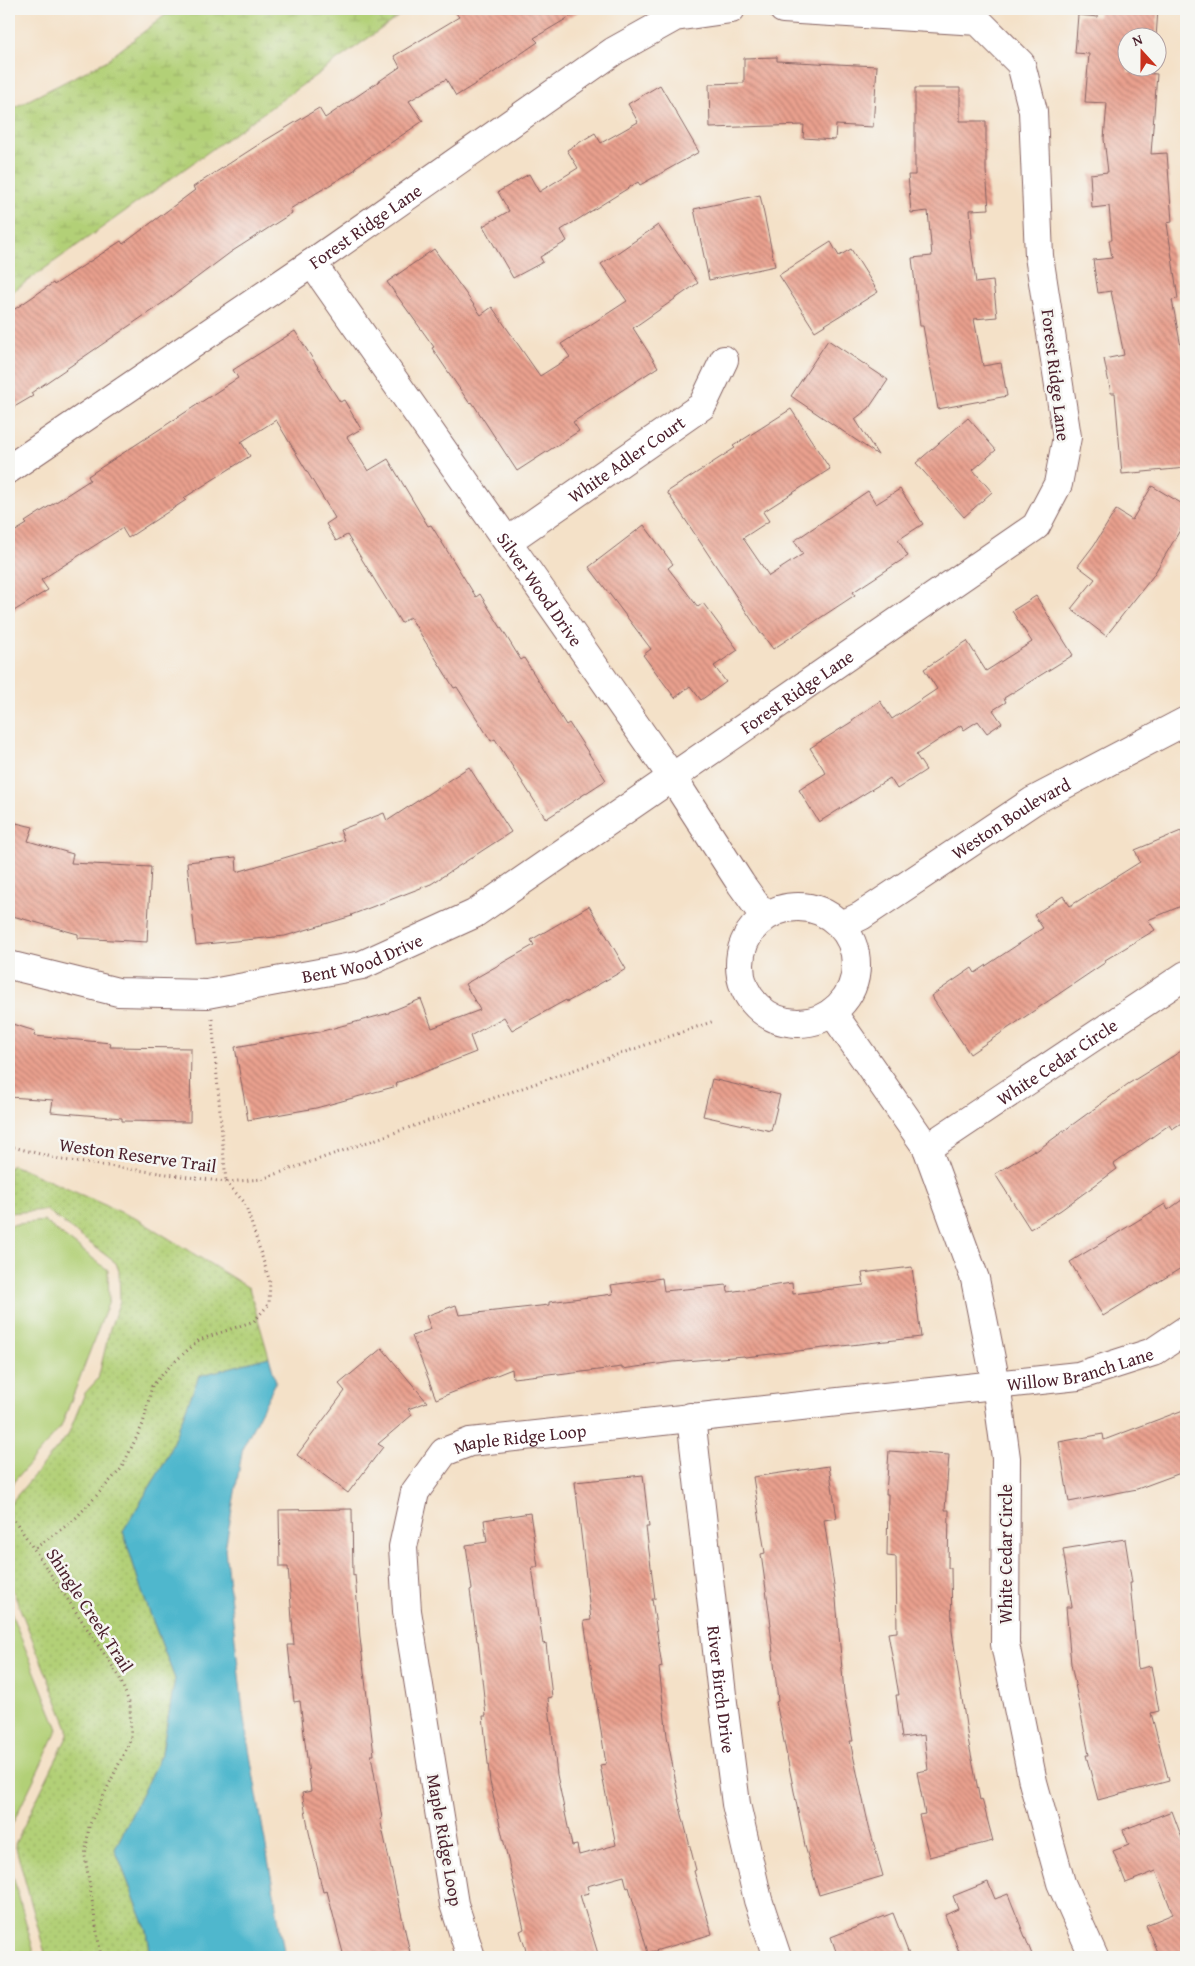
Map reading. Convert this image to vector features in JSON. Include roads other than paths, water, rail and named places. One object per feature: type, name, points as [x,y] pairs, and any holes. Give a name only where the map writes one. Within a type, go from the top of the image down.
[{"type":"street","name":"Forest Ridge Lane","points":[[9,469],[312,263],[614,51],[676,18],[731,9]]},
{"type":"street","name":"Forest Ridge Lane","points":[[672,777],[1036,526],[1058,484],[1067,437],[1039,256],[1033,110],[1021,64],[982,15],[783,9]]},
{"type":"street","name":"Silver Wood Drive","points":[[312,263],[672,777],[741,884],[764,916]]},
{"type":"street","name":"White Adler Court","points":[[508,541],[702,406],[724,360]]},
{"type":"street","name":"Weston Boulevard","points":[[842,925],[860,916],[1033,801],[1186,721]]},
{"type":"street","name":"Bent Wood Drive","points":[[9,965],[118,992],[208,994],[362,965],[474,914],[672,777]]},
{"type":"street","points":[[785,907],[813,908],[827,913],[842,925],[855,951],[856,971],[850,991],[832,1012],[821,1018],[801,1023],[786,1022],[767,1015],[748,996],[742,984],[738,964],[746,936],[764,916],[785,907]]},
{"type":"street","name":"White Cedar Circle","points":[[927,1148],[1186,975]]},
{"type":"street","name":"White Cedar Circle","points":[[832,1012],[927,1148],[975,1279],[996,1384],[1006,1458],[1005,1644],[1033,1782],[1058,1874],[1094,1957]]},
{"type":"street","name":"Willow Branch Lane","points":[[996,1384],[1078,1376],[1153,1352],[1186,1330]]},
{"type":"street","name":"Maple Ridge Loop","points":[[471,1957],[454,1904],[407,1611],[403,1547],[415,1492],[444,1452],[470,1442],[996,1384]]},
{"type":"street","name":"River Birch Drive","points":[[691,1417],[736,1804],[758,1900],[778,1957]]},
{"type":"water","points":[[269,1357],[276,1382],[243,1447],[225,1549],[244,1720],[285,1957],[151,1957],[147,1931],[115,1849],[162,1752],[175,1679],[142,1592],[123,1531],[165,1462],[199,1376]]}]
